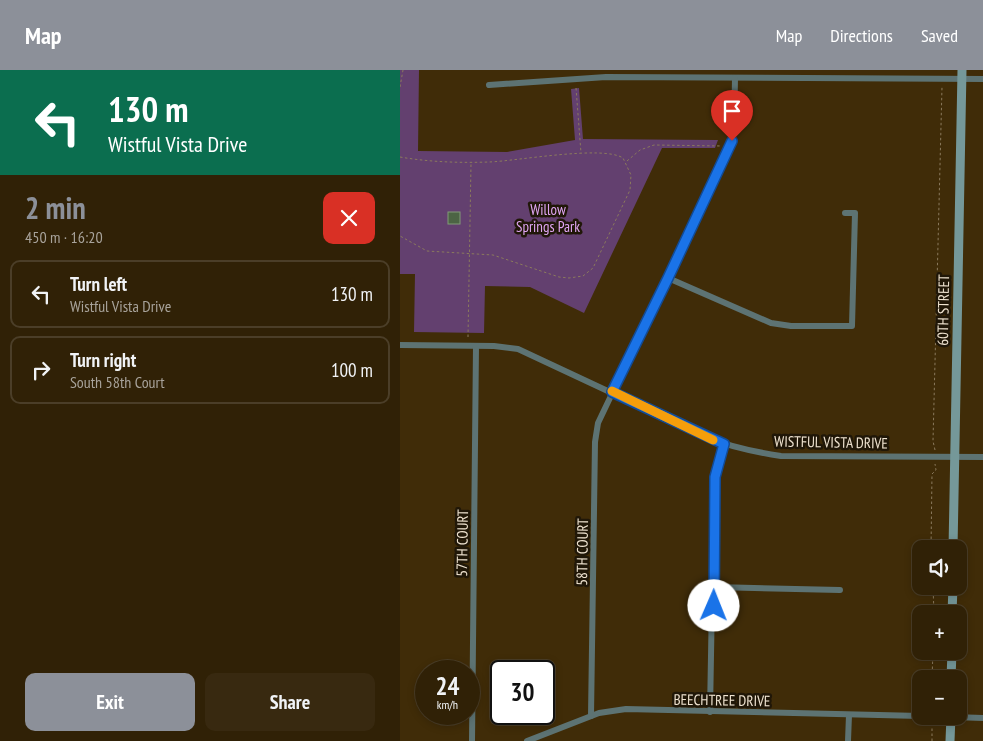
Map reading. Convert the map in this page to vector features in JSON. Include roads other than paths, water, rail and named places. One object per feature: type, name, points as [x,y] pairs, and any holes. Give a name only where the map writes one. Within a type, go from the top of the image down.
[{"type":"street","points":[[489,85],[584,77],[735,78],[961,73],[983,79]]},
{"type":"street","name":"60TH STREET","points":[[953,540],[961,73]]},
{"type":"street","name":"58TH COURT","points":[[591,716],[596,435],[598,424],[729,149],[734,132],[735,78]]},
{"type":"street","points":[[668,278],[771,323],[791,326],[852,326],[855,213],[845,213]]},
{"type":"street","name":"WISTFUL VISTA DRIVE","points":[[400,345],[476,346],[518,349],[724,444],[781,456],[983,457]]},
{"type":"street","name":"57TH COURT","points":[[472,741],[476,346]]},
{"type":"street","points":[[710,712],[715,477],[724,444]]},
{"type":"street","points":[[714,587],[840,590]]},
{"type":"street","name":"BEECHTREE DRIVE","points":[[527,741],[591,716],[626,709],[912,716]]},
{"type":"street","points":[[848,741],[849,715]]},
{"type":"street","name":"BEECHTREE DRIVE","points":[[967,717],[983,718]]},
{"type":"street","points":[[950,741],[951,725]]},
{"type":"park label","name":"Willow Springs Park","points":[[548,218]]}]
